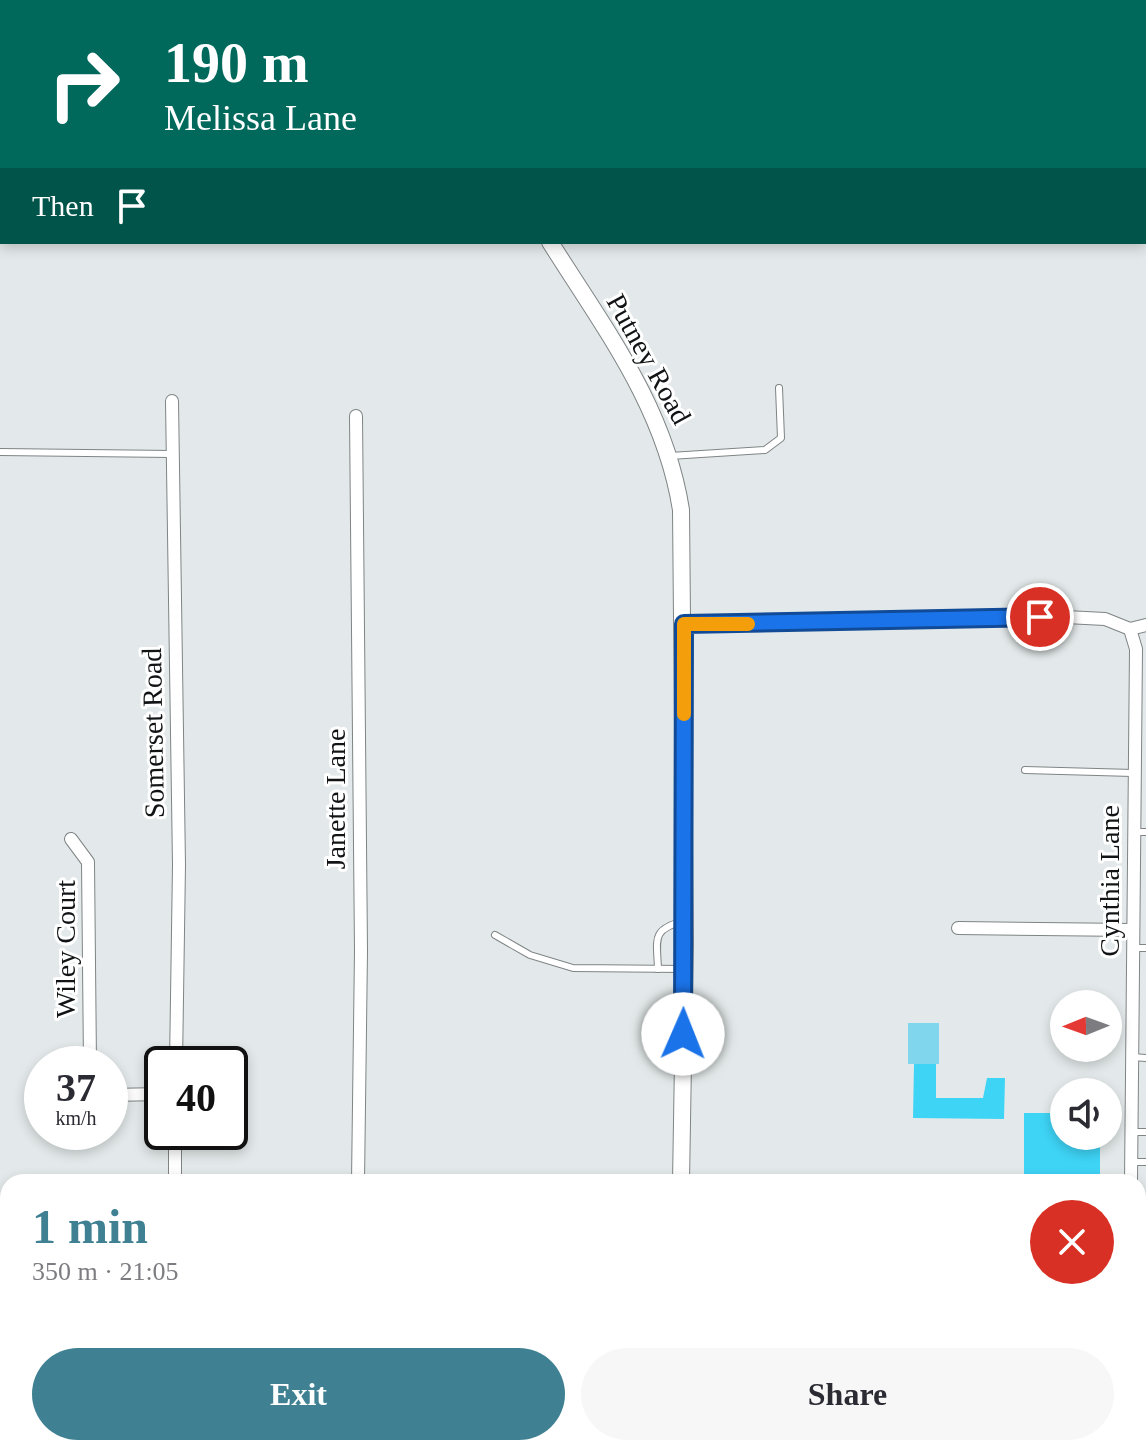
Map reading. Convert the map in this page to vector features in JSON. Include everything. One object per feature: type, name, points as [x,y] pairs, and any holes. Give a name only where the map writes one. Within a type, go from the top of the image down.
[{"type":"street","name":"Putney Road","points":[[551,244],[641,386],[670,456],[681,510],[684,624],[681,1174]]},
{"type":"street","name":"Somerset Road","points":[[172,401],[179,865],[176,1046]]},
{"type":"street","name":"Janette Lane","points":[[356,416],[361,935],[358,1174]]},
{"type":"street","points":[[684,624],[1066,617],[1105,619],[1130,629],[1146,625]]},
{"type":"street","name":"Cynthia Lane","points":[[1130,629],[1136,649],[1133,773],[1139,788],[1133,930],[1139,948],[1139,1058],[1131,1174]]},
{"type":"street","name":"Wiley Court","points":[[71,839],[88,862],[90,1046]]},
{"type":"street","points":[[958,928],[1133,930]]},
{"type":"street","points":[[175,1150],[175,1174]]},
{"type":"lane","points":[[670,456],[765,450],[781,438],[779,388]]},
{"type":"lane","points":[[0,452],[172,454]]},
{"type":"lane","points":[[1025,770],[1133,773]]},
{"type":"lane","points":[[658,969],[658,934],[664,926],[684,921]]},
{"type":"lane","points":[[495,935],[530,955],[573,968],[684,969]]},
{"type":"lane","points":[[1132,1132],[1146,1132]]},
{"type":"lane","points":[[1131,1162],[1146,1162]]},
{"type":"shaded area","points":[[908,1023],[939,1023],[939,1064],[908,1064]]},
{"type":"building","points":[[914,1064],[936,1064],[936,1098],[983,1098],[987,1078],[1005,1078],[1004,1119],[913,1118]]},
{"type":"building","points":[[1024,1113],[1050,1113],[1050,1150],[1100,1150],[1100,1174],[1024,1174]]},
{"type":"slow traffic","points":[[684,714],[684,624],[748,624]]},
{"type":"route","points":[[683,1034],[684,624],[860,623],[1040,617]]}]
